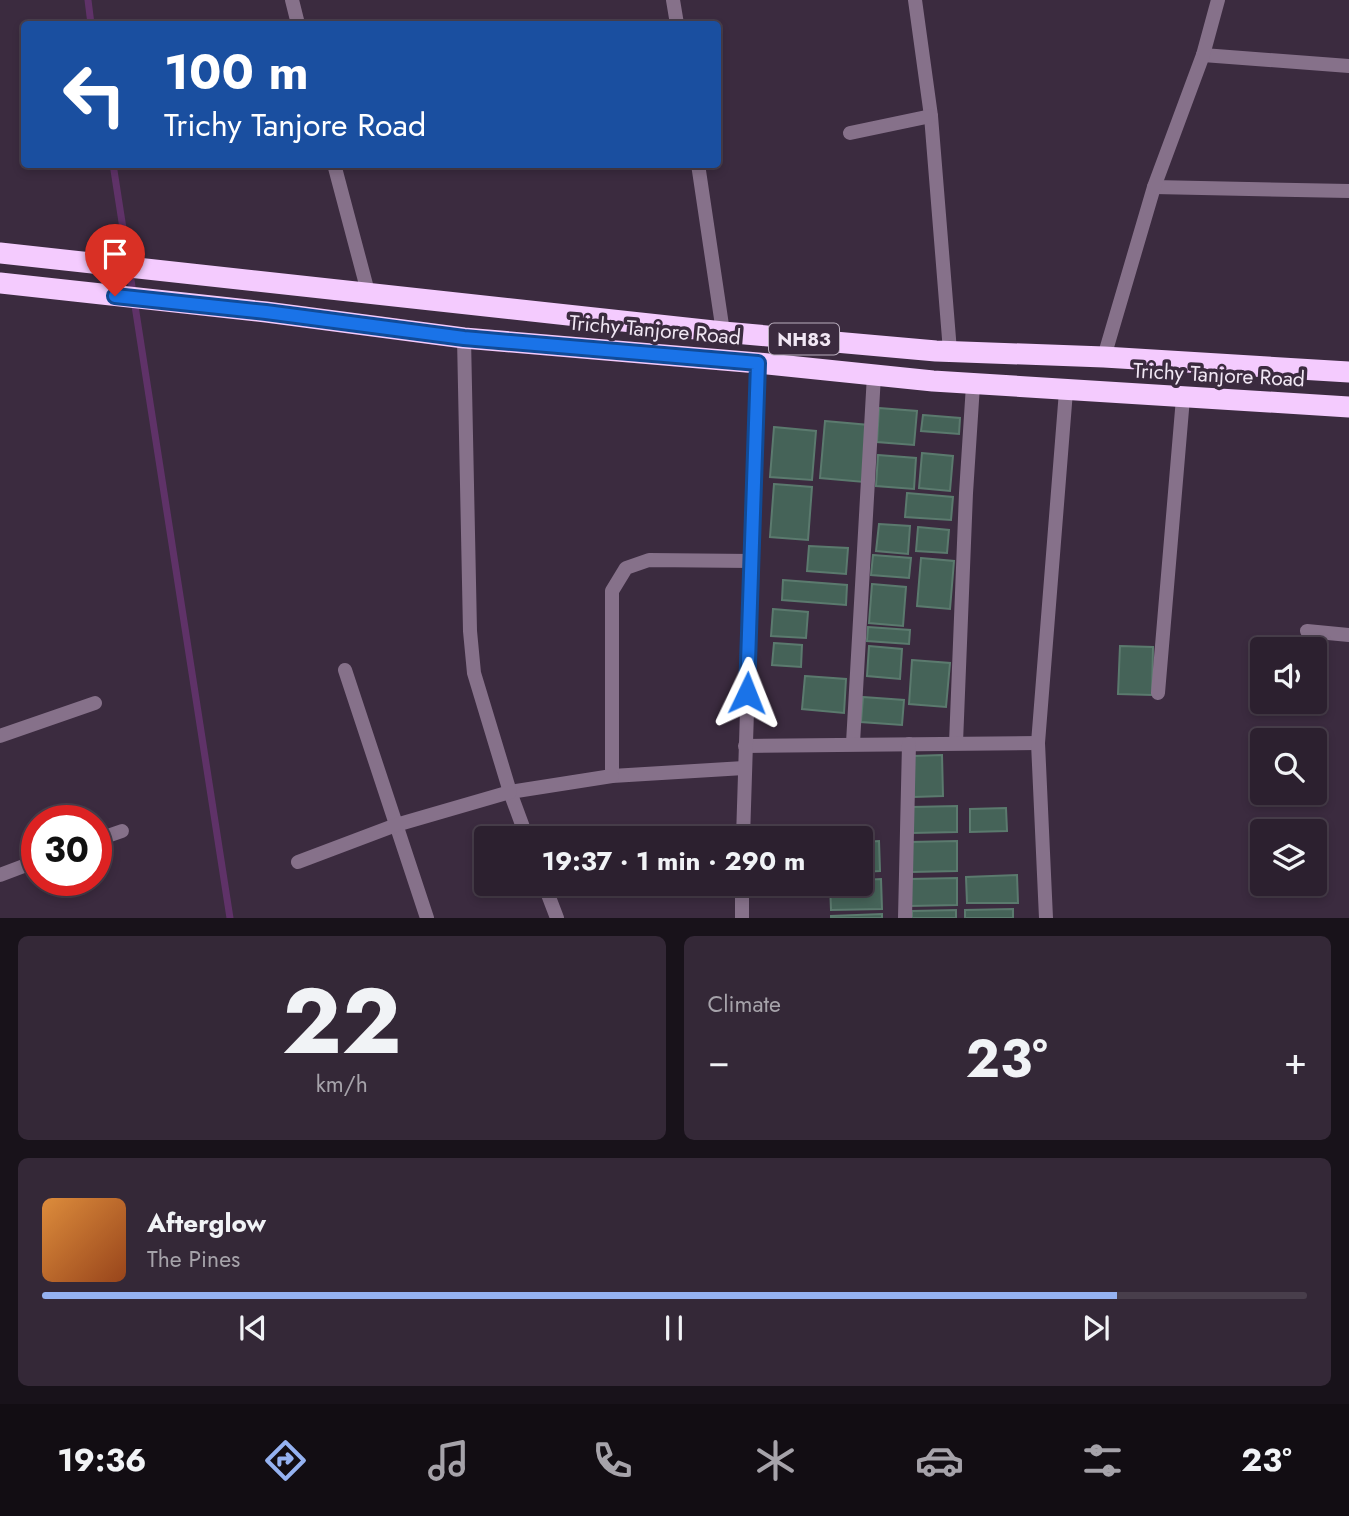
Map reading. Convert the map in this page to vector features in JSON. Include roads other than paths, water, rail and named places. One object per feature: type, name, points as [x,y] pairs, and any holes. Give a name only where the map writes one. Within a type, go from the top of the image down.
[{"type":"highway","name":"Trichy Tanjore Road","points":[[0,253],[723,332],[950,351],[1104,357],[1349,372]]},
{"type":"highway","name":"Trichy Tanjore Road","points":[[0,283],[266,312],[464,338],[758,363],[973,385],[1349,407]]},
{"type":"street","points":[[292,0],[297,21]]},
{"type":"street","points":[[673,0],[676,21]]},
{"type":"street","points":[[915,0],[930,116],[950,351]]},
{"type":"street","points":[[1104,357],[1154,187],[1203,55],[1218,0]]},
{"type":"street","points":[[1203,55],[1349,66]]},
{"type":"street","points":[[850,133],[930,116]]},
{"type":"street","points":[[335,168],[368,292]]},
{"type":"street","points":[[699,168],[723,332]]},
{"type":"street","points":[[1154,187],[1349,191]]},
{"type":"street","points":[[464,338],[470,631],[474,673],[523,826]]},
{"type":"street","points":[[743,826],[758,363]]},
{"type":"street","points":[[853,743],[874,375]]},
{"type":"street","points":[[956,743],[973,385]]},
{"type":"street","points":[[1046,918],[1038,743],[1066,390]]},
{"type":"street","points":[[1158,693],[1183,398]]},
{"type":"street","points":[[612,776],[612,591],[626,568],[649,560],[751,561]]},
{"type":"street","points":[[1307,631],[1349,635]]},
{"type":"street","points":[[345,670],[427,918]]},
{"type":"street","points":[[0,736],[94,703]]},
{"type":"street","points":[[745,746],[1038,743]]},
{"type":"street","points":[[905,918],[909,744]]},
{"type":"street","points":[[298,862],[396,825],[510,792],[612,776],[744,768]]},
{"type":"street","points":[[112,834],[122,831]]},
{"type":"street","points":[[0,875],[21,868]]},
{"type":"street","points":[[549,896],[557,918]]},
{"type":"street","points":[[742,896],[742,918]]},
{"type":"waterway","points":[[88,0],[91,21]]},
{"type":"waterway","points":[[114,168],[230,918]]}]
